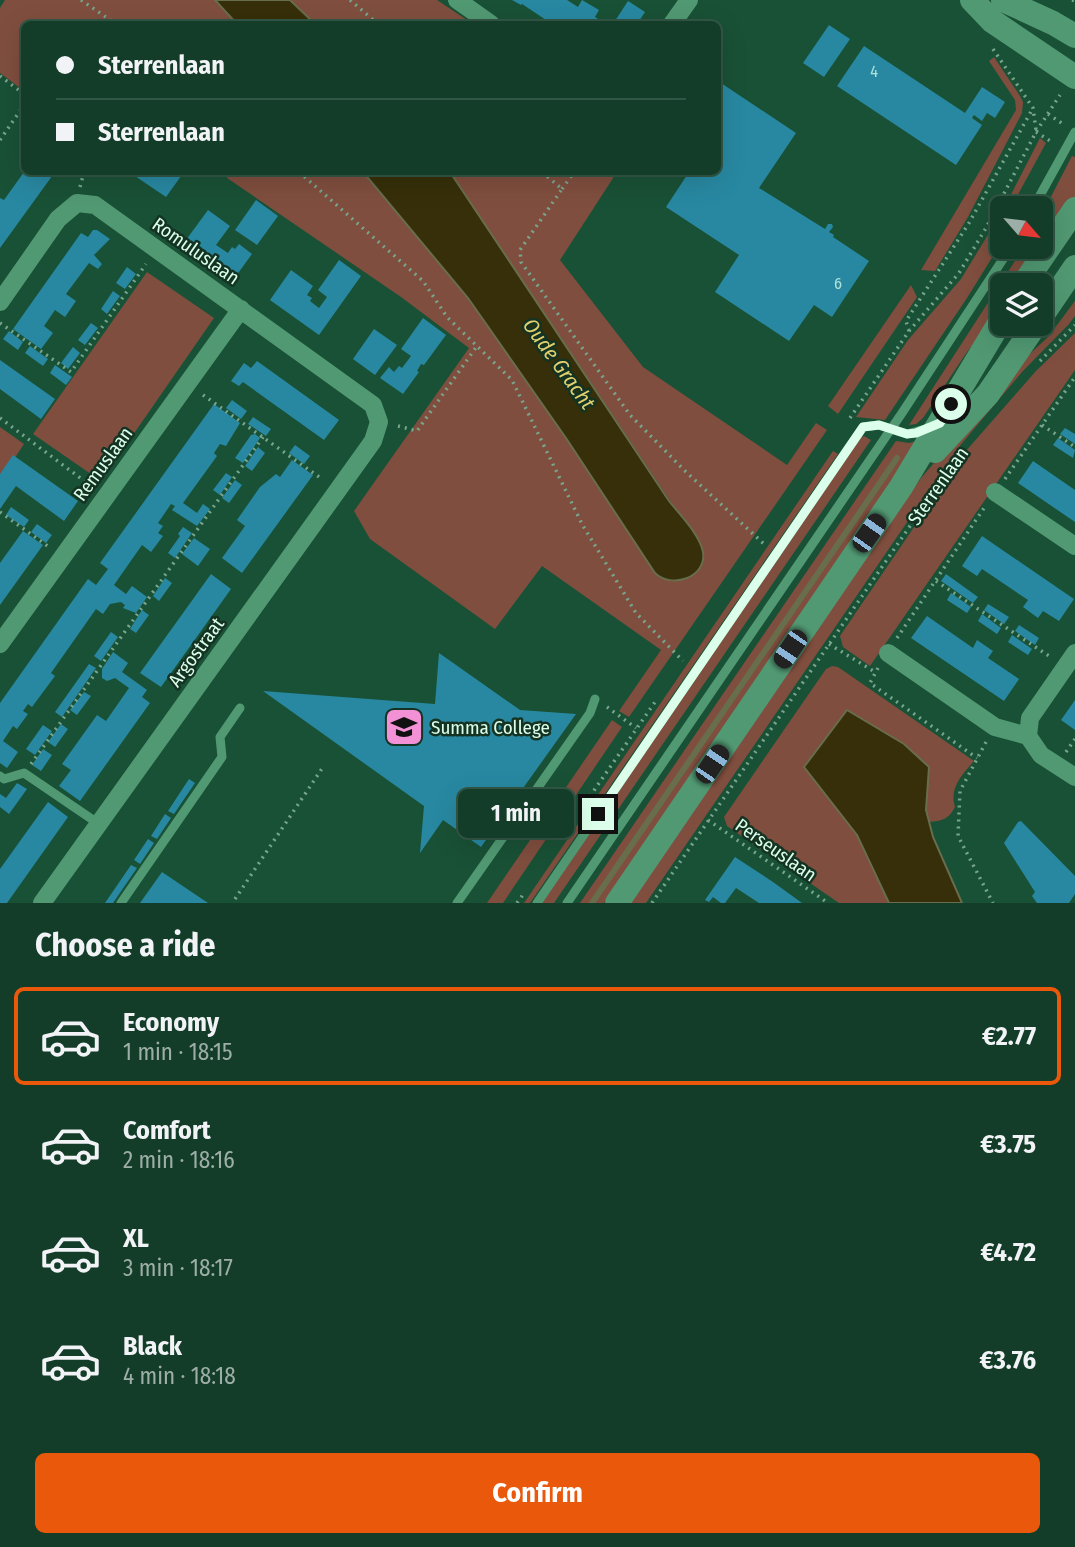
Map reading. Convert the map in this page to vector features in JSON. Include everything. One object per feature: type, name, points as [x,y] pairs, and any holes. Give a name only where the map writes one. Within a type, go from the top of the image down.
[{"type":"main road","points":[[972,0],[998,10],[1053,23],[1075,36]]},
{"type":"main road","points":[[998,10],[1075,77]]},
{"type":"main road","points":[[1031,273],[1075,209]]},
{"type":"main road","points":[[1053,299],[1075,267]]},
{"type":"main road","name":"Sterrenlaan","points":[[617,903],[901,487],[992,336]]},
{"type":"main road","name":"Sterrenlaan","points":[[901,487],[988,394],[1029,336]]},
{"type":"street","points":[[457,0],[487,21]]},
{"type":"street","points":[[674,21],[690,0]]},
{"type":"street","name":"Romuluslaan","points":[[0,302],[58,219],[77,204],[95,205],[373,405],[379,422]]},
{"type":"street","name":"Remuslaan","points":[[0,644],[241,309]]},
{"type":"street","name":"Argostraat","points":[[42,903],[373,441],[379,422]]},
{"type":"street","points":[[995,492],[1075,546]]},
{"type":"street","points":[[894,657],[995,727],[1028,736],[1041,755],[1075,777]]},
{"type":"street","points":[[1028,736],[1030,718],[1070,660]]},
{"type":"lane","points":[[1040,196],[1075,132]]},
{"type":"lane","points":[[567,903],[891,429],[1003,259]]},
{"type":"lane","name":"Sterrenlaan","points":[[537,903],[863,427],[879,425],[907,434],[940,423]]},
{"type":"lane","points":[[457,903],[590,713],[595,699]]},
{"type":"lane","points":[[121,903],[222,757],[220,737],[240,708]]},
{"type":"lane","points":[[0,776],[4,779],[24,774],[99,824]]},
{"type":"path","points":[[81,0],[112,21]]},
{"type":"path","points":[[350,0],[374,21]]},
{"type":"path","points":[[998,10],[984,37],[1033,108],[1036,132]]},
{"type":"path","points":[[0,76],[21,92]]},
{"type":"path","points":[[1033,108],[969,223],[906,321],[909,331],[959,273],[1048,114]]},
{"type":"path","points":[[0,140],[21,109]]},
{"type":"path","points":[[302,175],[423,281],[447,317],[512,380],[582,524],[636,613],[683,661]]},
{"type":"path","points":[[546,175],[562,189]]},
{"type":"path","points":[[573,175],[520,250],[522,262],[630,415],[684,470],[764,544]]},
{"type":"path","points":[[0,323],[71,372],[157,249]]},
{"type":"path","points":[[1037,364],[1075,325]]},
{"type":"path","points":[[379,422],[417,431],[477,346]]},
{"type":"path","points":[[993,903],[958,836],[960,791],[977,758],[870,683],[875,673],[894,657],[935,580],[1075,377]]},
{"type":"path","points":[[186,384],[338,490]]},
{"type":"path","points":[[0,418],[106,496]]},
{"type":"path","points":[[1042,425],[1075,447]]},
{"type":"path","points":[[24,774],[263,437]]},
{"type":"path","name":"Sterrenlaan","points":[[652,903],[955,460]]},
{"type":"path","points":[[0,512],[62,557]]},
{"type":"path","points":[[935,580],[1070,660]]},
{"type":"path","points":[[829,643],[875,673]]},
{"type":"path","points":[[875,673],[894,657]]},
{"type":"path","points":[[595,699],[636,728]]},
{"type":"path","points":[[235,899],[323,767]]},
{"type":"path","name":"Perseuslaan","points":[[708,820],[828,903]]},
{"type":"shaded area","points":[[5,0],[215,0],[234,21],[21,21],[21,89],[0,73],[0,8]]},
{"type":"shaded area","points":[[290,0],[437,0],[468,21],[312,21]]},
{"type":"shaded area","points":[[994,57],[1023,102],[1022,113],[968,217],[935,271],[921,270],[1016,110],[1015,100],[989,61]]},
{"type":"shaded area","points":[[1040,138],[1046,143],[1017,196],[1010,196]]},
{"type":"shaded area","points":[[1072,156],[1075,157],[1075,199],[1054,230],[1054,196],[1051,196]]},
{"type":"shaded area","points":[[228,175],[366,175],[468,298],[660,578],[676,580],[690,577],[700,567],[703,550],[452,175],[615,175],[560,260],[643,367],[787,465],[816,423],[827,430],[629,717],[619,711],[661,650],[542,566],[495,629],[370,539],[354,511],[469,348],[401,297],[227,178]]},
{"type":"shaded area","points":[[990,231],[991,259],[885,420],[856,417],[908,340],[961,279]]},
{"type":"shaded area","points":[[1016,259],[1034,259],[1024,273],[1007,273]]},
{"type":"shaded area","points":[[147,272],[214,318],[101,481],[33,434]]},
{"type":"shaded area","points":[[911,285],[917,297],[838,414],[828,406]]},
{"type":"shaded area","points":[[990,300],[990,323],[923,418],[916,424],[909,425]]},
{"type":"shaded area","points":[[1075,301],[1075,316],[1069,324],[1022,372],[958,448],[646,903],[629,903],[921,478],[1023,360],[1049,336],[1053,336],[1053,330]]},
{"type":"shaded area","points":[[1075,333],[1075,370],[870,666],[843,647],[840,636],[965,452],[1036,371]]},
{"type":"shaded area","points":[[0,427],[24,444],[0,480]]},
{"type":"shaded area","points":[[864,436],[871,440],[554,903],[542,903],[860,438]]},
{"type":"shaded area","points":[[896,441],[917,441],[915,448],[604,903],[580,903]]},
{"type":"shaded area","points":[[833,451],[838,454],[530,903],[524,903]]},
{"type":"shaded area","points":[[838,667],[974,761],[955,788],[953,811],[945,819],[929,822],[926,810],[929,767],[847,710],[804,766],[857,835],[889,903],[839,903],[727,826],[724,817],[826,669]]},
{"type":"shaded area","points":[[612,720],[622,727],[503,903],[487,903]]},
{"type":"water","points":[[215,0],[290,0],[312,21],[234,21]]},
{"type":"water","name":"Oude Gracht","points":[[366,175],[452,175],[669,501],[698,539],[703,561],[694,574],[670,580],[655,573],[566,438],[468,298]]},
{"type":"water","points":[[847,710],[904,744],[929,767],[926,810],[933,837],[962,903],[889,903],[857,835],[804,767]]},
{"type":"building","points":[[512,0],[567,0],[578,7],[582,0],[599,10],[595,17],[601,21],[548,21]]},
{"type":"building","points":[[628,1],[645,12],[639,21],[615,21]]},
{"type":"building","points":[[829,25],[850,39],[824,77],[803,63]]},
{"type":"building","points":[[864,46],[965,113],[982,87],[1005,102],[995,118],[987,113],[982,121],[974,115],[972,118],[982,125],[956,165],[837,86]]},
{"type":"building","points":[[721,83],[796,133],[759,188],[825,229],[828,224],[832,224],[829,232],[833,237],[869,261],[832,317],[814,305],[789,341],[715,292],[739,255],[666,207],[687,175],[721,175]]},
{"type":"building","points":[[22,175],[53,175],[0,248],[0,198],[4,200]]},
{"type":"building","points":[[133,175],[182,175],[166,197]]},
{"type":"building","points":[[256,200],[278,216],[257,245],[235,230]]},
{"type":"building","points":[[208,210],[230,226],[216,245],[228,253],[232,247],[235,249],[239,244],[252,254],[236,276],[186,240]]},
{"type":"building","points":[[93,230],[110,239],[94,255],[102,264],[98,269],[89,263],[66,294],[76,301],[65,317],[55,310],[44,326],[53,333],[41,349],[13,329],[81,233],[88,237]]},
{"type":"building","points":[[339,260],[361,276],[319,335],[270,300],[291,270],[313,286],[307,295],[319,308],[327,297],[318,290]]},
{"type":"building","points":[[127,267],[136,274],[125,289],[116,283]]},
{"type":"building","points":[[113,291],[120,296],[107,314],[101,309]]},
{"type":"building","points":[[423,318],[446,335],[424,365],[421,364],[417,371],[419,372],[403,394],[380,378],[389,367],[394,372],[399,366],[402,368],[411,356],[401,349]]},
{"type":"building","points":[[91,323],[98,328],[85,345],[78,340]]},
{"type":"building","points":[[374,329],[397,345],[375,375],[353,359]]},
{"type":"building","points":[[9,331],[23,342],[18,350],[3,339]]},
{"type":"building","points":[[30,346],[48,359],[43,366],[25,353]]},
{"type":"building","points":[[73,347],[80,353],[68,369],[61,363]]},
{"type":"building","points":[[0,360],[55,399],[41,419],[0,389]]},
{"type":"building","points":[[257,361],[339,420],[324,440],[243,382],[239,386],[231,381],[244,363],[251,368]]},
{"type":"building","points":[[55,365],[72,377],[66,385],[50,373]]},
{"type":"building","points":[[232,400],[247,411],[241,419],[226,408]]},
{"type":"building","points":[[214,404],[240,423],[226,446],[220,444],[214,453],[217,456],[183,503],[197,513],[203,504],[210,509],[197,526],[172,510],[175,506],[171,504],[158,523],[163,526],[158,533],[163,536],[151,552],[142,545],[114,585],[126,594],[132,586],[147,597],[136,613],[123,608],[125,605],[121,602],[110,604],[103,614],[96,609],[51,673],[55,676],[32,707],[28,704],[23,711],[28,714],[17,729],[13,726],[3,741],[18,752],[7,768],[0,763],[0,703],[88,579],[96,585],[108,569],[100,563]]},
{"type":"building","points":[[253,417],[271,429],[266,436],[248,424]]},
{"type":"building","points":[[1065,428],[1075,434],[1075,444],[1060,434]]},
{"type":"building","points":[[255,434],[260,438],[243,463],[235,458],[251,435]]},
{"type":"building","points":[[1058,438],[1075,450],[1073,458],[1053,445]]},
{"type":"building","points":[[295,445],[310,456],[304,464],[289,453]]},
{"type":"building","points":[[258,447],[265,453],[252,471],[245,466]]},
{"type":"building","points":[[13,455],[78,501],[64,521],[16,486],[0,509],[0,474]]},
{"type":"building","points":[[292,460],[313,475],[242,573],[222,558],[245,526],[237,520],[260,487],[276,474],[280,477]]},
{"type":"building","points":[[1033,461],[1075,490],[1075,522],[1018,483]]},
{"type":"building","points":[[226,473],[232,477],[220,495],[213,490]]},
{"type":"building","points":[[235,480],[242,485],[229,503],[222,498]]},
{"type":"building","points":[[11,507],[29,520],[24,527],[6,515]]},
{"type":"building","points":[[37,524],[52,535],[46,543],[31,532]]},
{"type":"building","points":[[183,527],[192,533],[175,558],[168,553]]},
{"type":"building","points":[[23,531],[43,545],[0,605],[0,563]]},
{"type":"building","points":[[982,536],[1074,599],[1059,621],[1043,611],[1038,618],[1023,607],[1028,600],[982,569],[977,576],[962,566]]},
{"type":"building","points":[[194,538],[210,549],[198,566],[182,554]]},
{"type":"building","points":[[211,574],[231,589],[161,687],[140,673]]},
{"type":"building","points":[[946,574],[978,597],[973,603],[941,581]]},
{"type":"building","points":[[165,578],[172,583],[159,601],[153,596]]},
{"type":"building","points":[[951,593],[971,607],[967,613],[947,600]]},
{"type":"building","points":[[988,604],[1009,617],[1004,624],[984,610]]},
{"type":"building","points":[[142,610],[149,615],[136,633],[130,629]]},
{"type":"building","points":[[982,614],[1001,628],[997,634],[978,621]]},
{"type":"building","points":[[927,616],[973,648],[977,640],[993,651],[988,658],[1019,679],[1004,701],[911,638]]},
{"type":"building","points":[[1019,625],[1039,638],[1035,645],[1015,631]]},
{"type":"building","points":[[111,632],[118,637],[101,661],[94,656]]},
{"type":"building","points":[[1012,635],[1032,649],[1028,655],[1008,642]]},
{"type":"building","points":[[113,652],[128,663],[122,672],[147,690],[142,697],[150,703],[80,801],[59,786],[71,770],[62,764],[97,715],[106,721],[129,688],[115,678],[107,681],[102,678],[102,669]]},
{"type":"building","points":[[439,653],[520,710],[576,714],[481,847],[443,820],[420,853],[424,806],[263,691],[435,704]]},
{"type":"building","points":[[89,664],[96,668],[62,717],[55,712]]},
{"type":"building","points":[[84,692],[91,696],[77,715],[70,710]]},
{"type":"building","points":[[1075,700],[1075,730],[1061,720]]},
{"type":"building","points":[[61,724],[68,729],[55,747],[48,742]]},
{"type":"building","points":[[43,725],[52,731],[35,755],[26,749]]},
{"type":"building","points":[[43,749],[52,755],[41,771],[32,765]]},
{"type":"building","points":[[189,779],[195,783],[174,814],[168,811]]},
{"type":"building","points":[[17,783],[27,789],[9,814],[0,807],[0,794],[6,798]]},
{"type":"building","points":[[48,802],[68,817],[7,903],[0,903],[0,869]]},
{"type":"building","points":[[165,814],[171,818],[157,839],[151,836]]},
{"type":"building","points":[[1021,821],[1075,876],[1075,894],[1069,903],[1037,903],[1032,896],[1035,892],[1004,843]]},
{"type":"building","points":[[148,839],[154,843],[140,864],[134,860]]},
{"type":"building","points":[[735,857],[802,903],[759,903],[736,888],[725,903],[713,897],[709,902],[705,900]]},
{"type":"building","points":[[131,865],[137,868],[113,903],[105,903]]},
{"type":"building","points":[[162,872],[208,903],[140,903]]},
{"type":"waterway","points":[[592,903],[897,458]]},
{"type":"place","name":"Summa College","points":[[404,727]]},
{"type":"route","points":[[598,814],[863,427],[879,425],[907,434],[916,433],[940,423],[951,404]]}]
